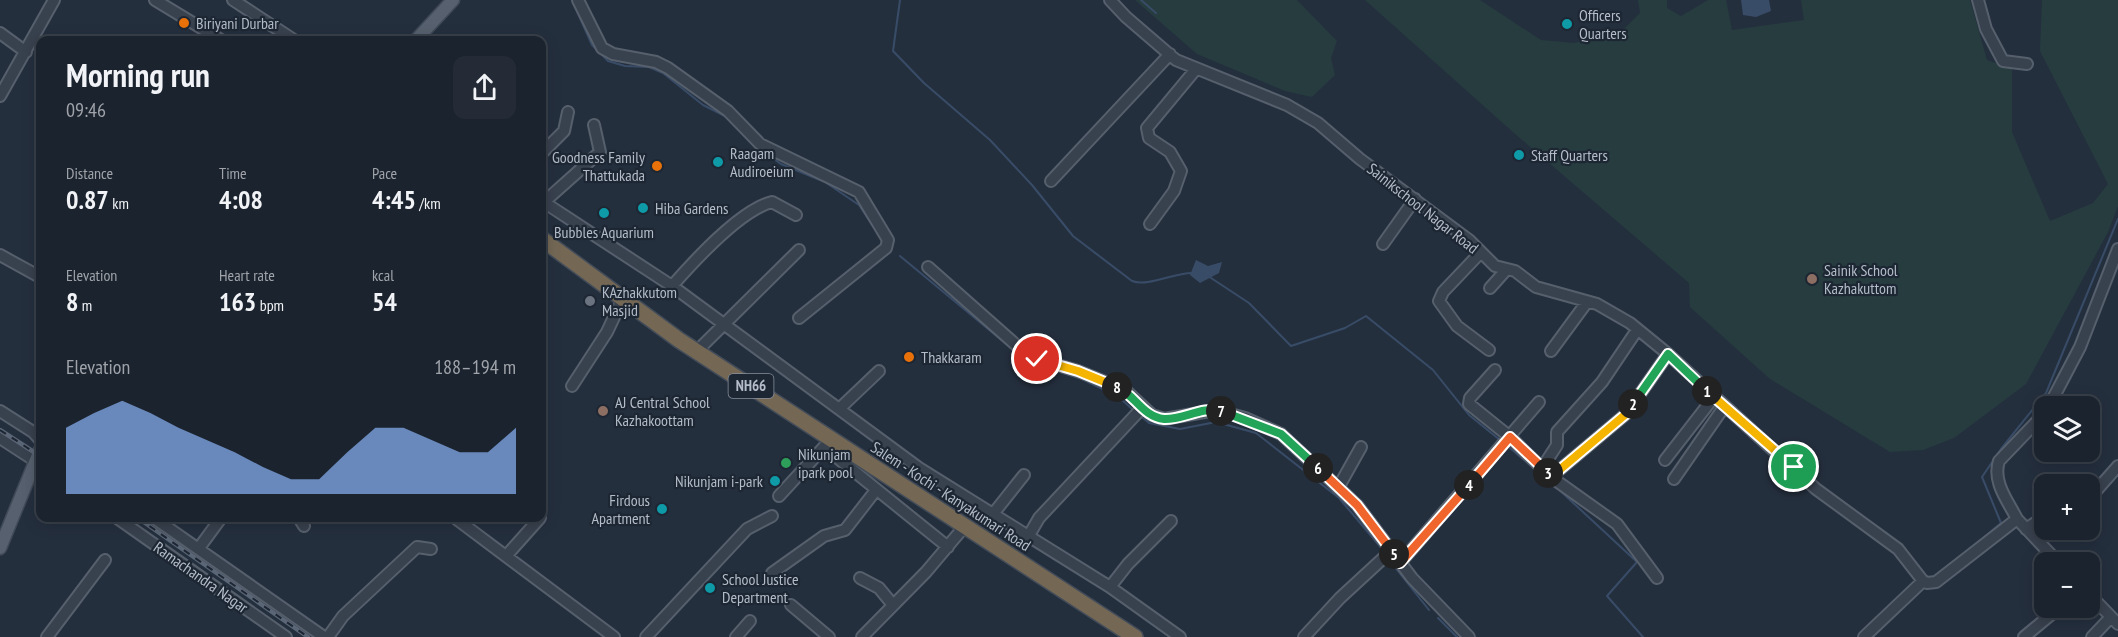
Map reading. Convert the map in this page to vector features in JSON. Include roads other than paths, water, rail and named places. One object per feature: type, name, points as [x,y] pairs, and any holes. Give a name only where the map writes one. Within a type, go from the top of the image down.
[{"type":"highway","name":"Salem - Kochi - Kanyakumari Road","points":[[546,242],[679,340],[1135,637]]},
{"type":"main road","points":[[420,36],[453,0]]},
{"type":"main road","points":[[1,543],[36,465]]},
{"type":"street","points":[[0,96],[54,0]]},
{"type":"street","points":[[155,0],[214,36]]},
{"type":"street","points":[[578,0],[602,48],[613,54],[656,62],[668,68],[728,111],[760,144],[824,178],[859,192],[888,240],[886,248],[799,318]]},
{"type":"street","name":"Sainikschool Nagar Road","points":[[1110,0],[1126,17],[1170,54],[1196,69],[1287,105],[1318,123],[1360,159],[1481,252],[1495,266],[1515,271],[1536,287],[1597,304],[1638,330],[1668,354],[1816,489],[1898,549],[1923,581]]},
{"type":"street","points":[[1978,0],[1986,29],[2003,61],[2027,64]]},
{"type":"street","points":[[238,1],[288,36]]},
{"type":"street","points":[[0,33],[26,52]]},
{"type":"street","points":[[1051,181],[1170,54]]},
{"type":"street","points":[[1150,224],[1174,191],[1182,171],[1170,152],[1149,138],[1147,128],[1196,69]]},
{"type":"street","points":[[546,149],[564,132],[568,112]]},
{"type":"street","points":[[546,198],[600,152],[594,125]]},
{"type":"street","points":[[1383,244],[1414,199]]},
{"type":"street","points":[[672,286],[693,262],[756,206],[772,202],[796,215]]},
{"type":"street","points":[[546,203],[672,286],[919,468],[1110,587],[1180,637]]},
{"type":"street","points":[[2054,396],[2079,347],[2118,249]]},
{"type":"street","points":[[703,345],[799,250]]},
{"type":"street","points":[[1481,252],[1443,292],[1439,301],[1457,326],[1490,350]]},
{"type":"street","points":[[0,255],[36,275]]},
{"type":"street","points":[[928,267],[1024,352],[1037,359],[1078,371],[1125,390],[1142,408],[1164,419],[1216,410],[1262,425],[1281,434],[1357,505],[1400,563],[1469,637]]},
{"type":"street","points":[[1490,288],[1507,269]]},
{"type":"street","points":[[572,386],[607,332],[623,298]]},
{"type":"street","points":[[1551,351],[1587,302]]},
{"type":"street","points":[[1542,468],[1557,445],[1557,432],[1602,381],[1638,330]]},
{"type":"street","points":[[1551,477],[1626,414],[1668,354]]},
{"type":"street","points":[[1495,370],[1468,401],[1510,437],[1551,477],[1617,524],[1657,578]]},
{"type":"street","points":[[839,409],[879,372]]},
{"type":"street","points":[[1665,460],[1714,397]]},
{"type":"street","points":[[1400,563],[1539,402]]},
{"type":"street","points":[[1674,479],[1724,407]]},
{"type":"street","points":[[1028,537],[1039,518],[1142,408]]},
{"type":"street","points":[[0,411],[36,435]]},
{"type":"street","points":[[2034,424],[1998,461],[1995,470],[1997,479],[2018,519],[2048,552]]},
{"type":"street","points":[[0,438],[36,456]]},
{"type":"street","points":[[779,496],[824,447],[948,547]]},
{"type":"street","points":[[1338,488],[1361,447]]},
{"type":"street","points":[[2100,486],[2118,466]]},
{"type":"street","points":[[993,514],[1024,475]]},
{"type":"street","points":[[772,573],[824,536],[845,530],[876,490]]},
{"type":"street","points":[[646,637],[747,529],[772,516]]},
{"type":"street","points":[[1864,637],[1923,581],[1936,582],[2018,519]]},
{"type":"street","points":[[1110,587],[1128,564],[1172,521]]},
{"type":"street","name":"Ramachandra Nagar","points":[[123,522],[286,637]]},
{"type":"street","points":[[160,522],[326,637],[343,616],[417,547],[431,549]]},
{"type":"street","points":[[199,548],[218,522]]},
{"type":"street","points":[[461,522],[614,637]]},
{"type":"street","points":[[507,555],[536,522]]},
{"type":"street","points":[[2026,529],[2034,524]]},
{"type":"street","points":[[862,637],[948,547],[964,527]]},
{"type":"street","points":[[1304,637],[1340,598],[1391,551]]},
{"type":"street","points":[[47,637],[105,560]]},
{"type":"street","points":[[860,578],[879,588],[893,605]]},
{"type":"street","points":[[792,605],[829,637]]},
{"type":"street","points":[[2092,637],[2115,621],[2100,605]]},
{"type":"street","points":[[2024,637],[2047,618]]},
{"type":"street","points":[[736,637],[750,621]]},
{"type":"water","points":[[1741,0],[1769,0],[1771,11],[1756,17],[1743,15]]},
{"type":"water","points":[[1196,260],[1208,266],[1222,262],[1219,273],[1200,283],[1190,275]]},
{"type":"waterway","points":[[572,0],[592,45],[608,61],[625,66],[649,67],[663,73],[703,105],[727,117]]},
{"type":"waterway","points":[[900,0],[893,51],[924,83],[990,140],[1032,185],[1073,236],[1132,281],[1153,281],[1192,273]]},
{"type":"waterway","points":[[1141,0],[1156,13]]},
{"type":"waterway","points":[[761,150],[781,164],[825,182],[859,205],[883,241]]},
{"type":"waterway","points":[[1975,545],[2001,523],[1982,477],[2001,449],[2046,393],[2118,219]]},
{"type":"waterway","points":[[900,256],[1028,362],[1082,379],[1119,397],[1132,409]]},
{"type":"waterway","points":[[1208,276],[1249,303],[1291,346],[1345,328],[1366,316],[1433,370],[1469,415],[1500,440]]},
{"type":"waterway","points":[[1142,417],[1149,423],[1180,429],[1216,422],[1256,433],[1339,498],[1383,550]]},
{"type":"waterway","points":[[1510,448],[1537,471]]},
{"type":"waterway","points":[[1555,486],[1637,562],[1607,596],[1643,637]]},
{"type":"waterway","points":[[1390,561],[1429,610]]},
{"type":"waterway","points":[[1438,618],[1457,637]]},
{"type":"railway","points":[[0,430],[36,453]]},
{"type":"railway","points":[[144,522],[308,637]]},
{"type":"place","name":"Biriyani Durbar","points":[[184,23]]},
{"type":"place","name":"Officers Quarters","points":[[1567,24]]},
{"type":"place","name":"Staff Quarters","points":[[1519,155]]},
{"type":"place","name":"Raagam Audiroeium","points":[[718,162]]},
{"type":"place","name":"Goodness Family Thattukada","points":[[657,166]]},
{"type":"place","name":"Hiba Gardens","points":[[643,208]]},
{"type":"place","name":"Bubbles Aquarium","points":[[604,213]]},
{"type":"place","name":"Sainik School Kazhakuttom","points":[[1812,279]]},
{"type":"place","name":"KAzhakkutom Masjid","points":[[590,301]]},
{"type":"place","name":"Thakkaram","points":[[909,357]]},
{"type":"place","name":"AJ Central School Kazhakoottam","points":[[603,411]]},
{"type":"place","name":"Nikunjam ipark pool","points":[[786,463]]},
{"type":"place","name":"Nikunjam i-park","points":[[775,481]]},
{"type":"place","name":"Firdous Apartment","points":[[662,509]]},
{"type":"place","name":"School Justice Department","points":[[710,588]]}]
